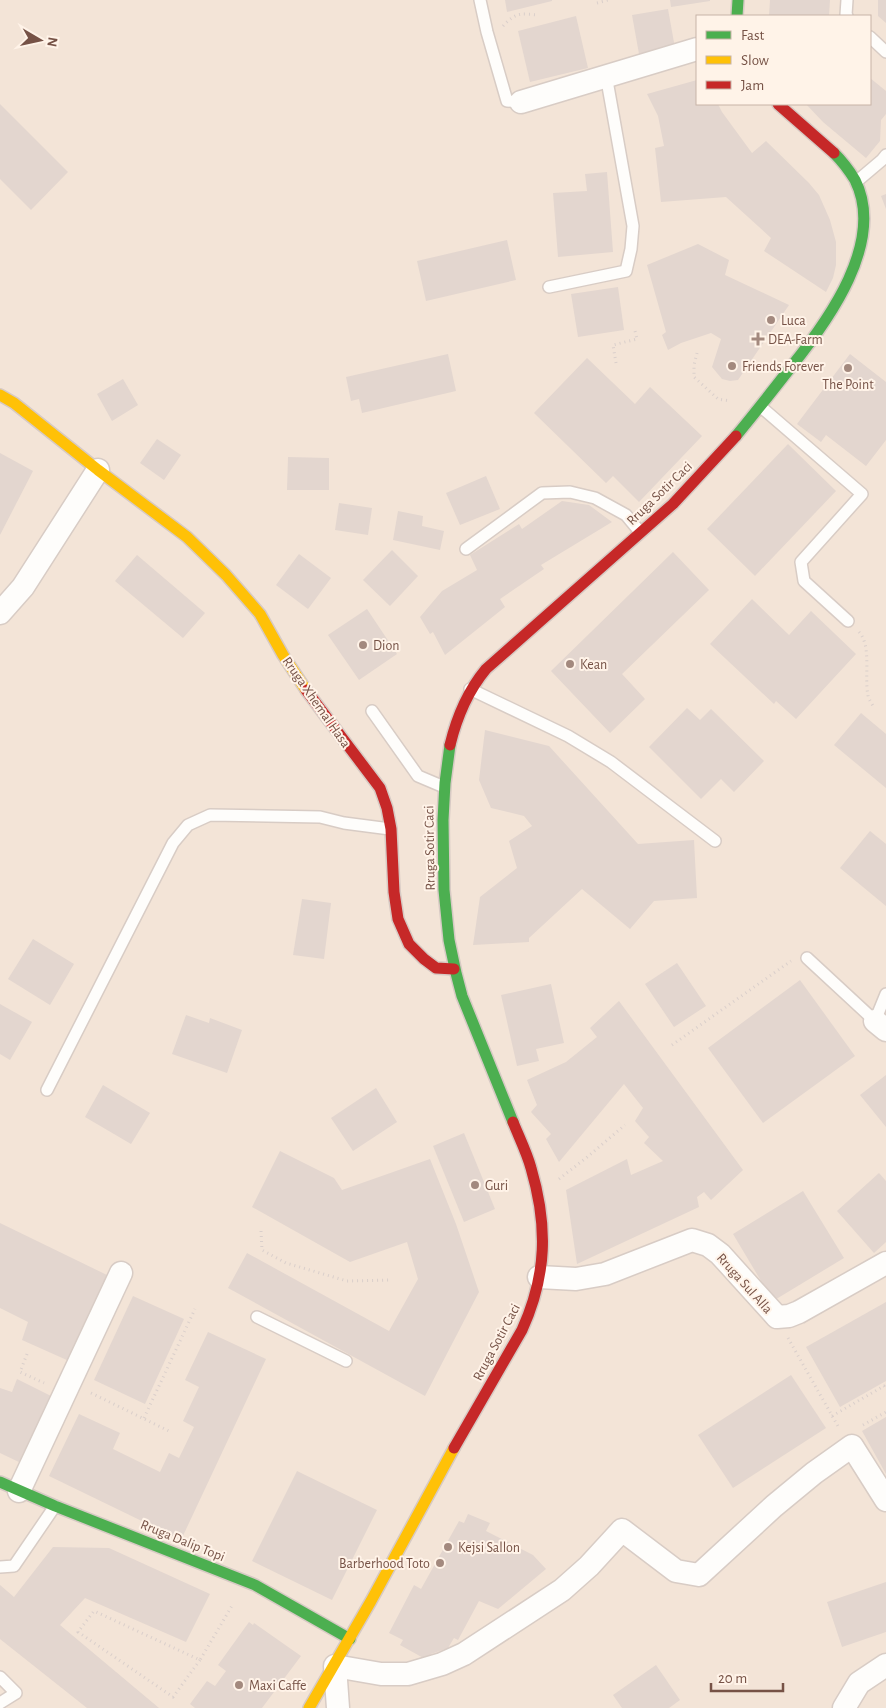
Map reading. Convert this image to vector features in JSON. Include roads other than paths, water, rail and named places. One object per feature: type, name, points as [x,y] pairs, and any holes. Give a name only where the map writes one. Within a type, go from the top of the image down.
[{"type":"main road","points":[[737,15],[738,0]]},
{"type":"main road","name":"Rruga Sotir Caci","points":[[309,1708],[335,1666],[469,1420],[523,1326],[536,1297],[540,1277],[543,1250],[542,1220],[530,1167],[454,969],[446,916],[442,829],[444,787],[452,736],[470,688],[484,669],[554,611],[679,497],[760,407],[816,335],[851,276],[859,254],[864,217],[862,199],[856,182],[847,167],[779,105]]},
{"type":"main road","name":"Rruga Xhemal Hasa","points":[[0,395],[14,403],[186,537],[226,575],[260,614],[283,655],[314,702],[380,788],[387,808],[391,829],[395,901],[398,919],[409,944],[436,968],[454,969]]},
{"type":"main road","name":"Rruga Dalip Topi","points":[[10,1486],[55,1506],[255,1585],[350,1639]]},
{"type":"street","points":[[521,102],[696,48]]},
{"type":"street","points":[[0,613],[23,587],[98,470]]},
{"type":"street","name":"Rruga Sul Alla","points":[[540,1277],[576,1279],[605,1274],[692,1240],[708,1245],[720,1254],[776,1317],[789,1316],[799,1312],[886,1263]]},
{"type":"street","points":[[10,1486],[122,1273]]},
{"type":"street","points":[[338,1708],[335,1666],[381,1674],[408,1674],[430,1668],[464,1654],[562,1590],[590,1566],[622,1530],[676,1571],[699,1575],[774,1506],[814,1473],[852,1446],[886,1500]]},
{"type":"street","points":[[844,1708],[860,1683],[886,1665]]},
{"type":"lane","points":[[480,0],[487,32],[507,101],[521,102]]},
{"type":"lane","points":[[846,0],[846,15]]},
{"type":"lane","points":[[871,38],[886,52]]},
{"type":"lane","points":[[550,287],[626,271],[631,249],[633,226],[606,75]]},
{"type":"lane","points":[[856,182],[886,155]]},
{"type":"lane","points":[[760,407],[862,494],[801,562],[804,581],[848,621]]},
{"type":"lane","points":[[466,549],[542,493],[570,492],[595,498],[626,515],[640,532]]},
{"type":"lane","points":[[470,688],[568,736],[611,762],[715,841]]},
{"type":"lane","points":[[372,710],[418,776],[444,787]]},
{"type":"lane","points":[[47,1090],[173,843],[188,825],[210,815],[291,816],[320,817],[344,823],[391,829]]},
{"type":"lane","points":[[807,958],[880,1026]]},
{"type":"lane","points":[[880,1026],[886,994]]},
{"type":"lane","points":[[257,1317],[346,1361]]},
{"type":"lane","points":[[0,1567],[14,1566],[55,1506]]},
{"type":"lane","points":[[0,1677],[16,1693],[0,1703]]},
{"type":"place","name":"Luca","points":[[771,320]]},
{"type":"place","name":"DEA-Farm","points":[[758,339]]},
{"type":"place","name":"Friends Forever","points":[[732,366]]},
{"type":"place","name":"The Point","points":[[848,368]]},
{"type":"place","name":"Dion","points":[[363,645]]},
{"type":"place","name":"Kean","points":[[570,664]]},
{"type":"place","name":"Guri","points":[[475,1185]]},
{"type":"place","name":"Kejsi Sallon","points":[[448,1547]]},
{"type":"place","name":"Barberhood Toto","points":[[440,1563]]},
{"type":"place","name":"Maxi Caffe","points":[[239,1685]]}]
